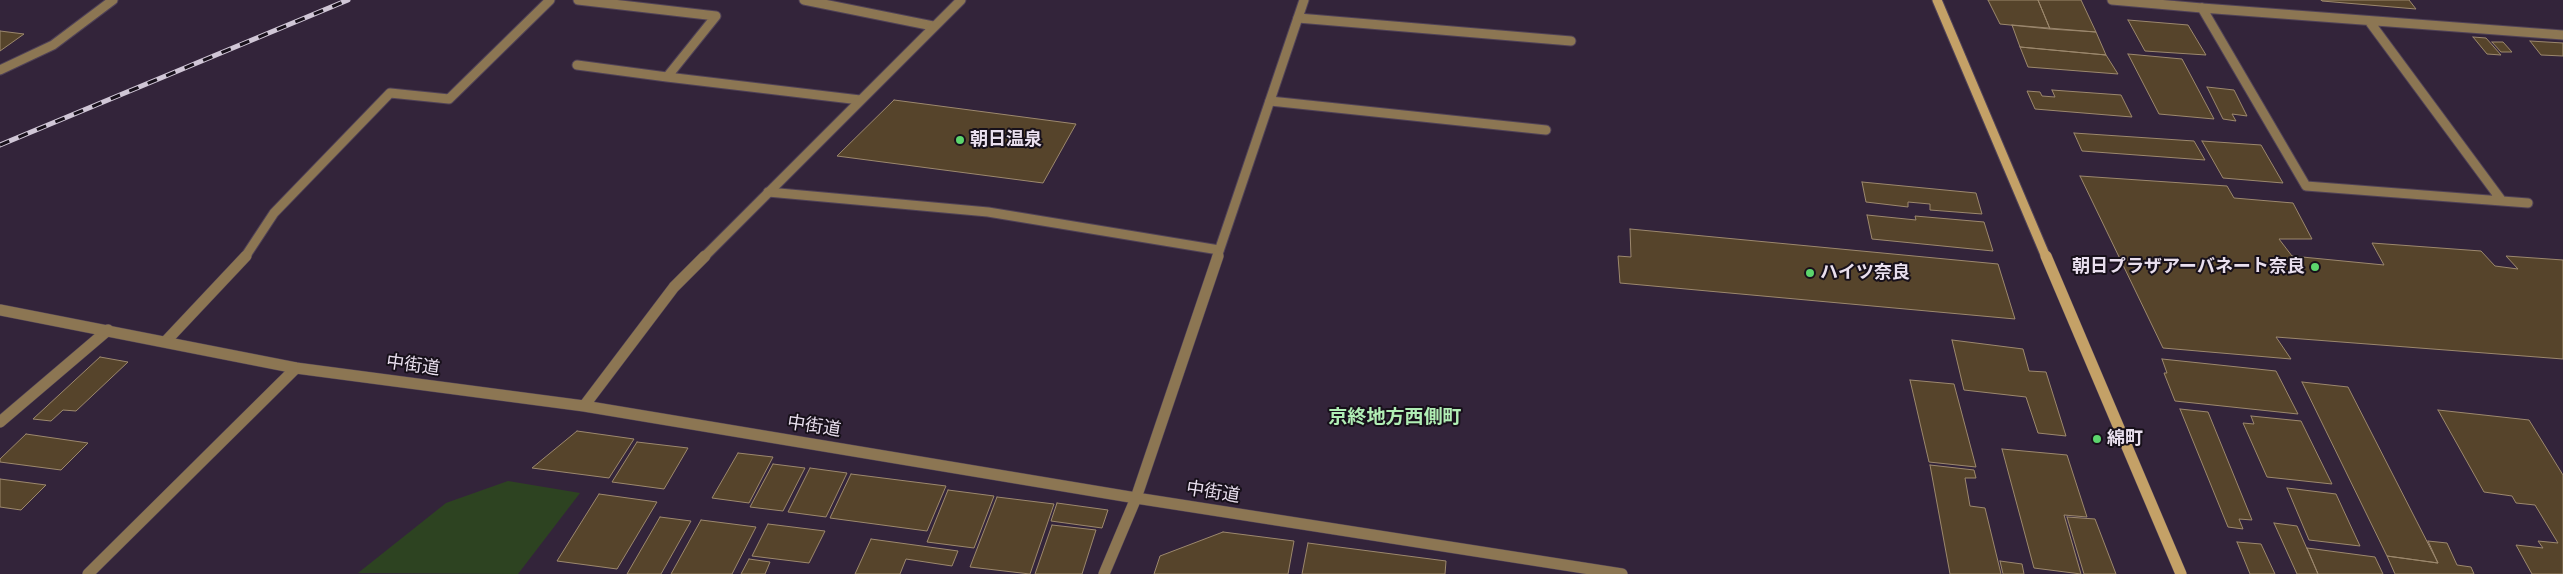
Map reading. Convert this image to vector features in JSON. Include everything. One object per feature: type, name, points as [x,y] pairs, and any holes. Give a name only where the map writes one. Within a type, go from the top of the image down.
[{"type":"street","points":[[0,70],[53,44],[113,0]]},
{"type":"street","points":[[166,341],[249,253],[274,213],[390,93],[449,99],[550,0]]},
{"type":"street","points":[[578,0],[716,16],[667,77]]},
{"type":"street","points":[[804,0],[933,26]]},
{"type":"street","points":[[584,406],[674,287],[961,0]]},
{"type":"street","points":[[1104,574],[1136,498],[1304,0]]},
{"type":"street","points":[[1938,0],[2181,574]]},
{"type":"street","points":[[2112,0],[2563,35]]},
{"type":"street","points":[[2202,8],[2306,186],[2528,203]]},
{"type":"street","points":[[1298,18],[1571,41]]},
{"type":"street","points":[[2369,21],[2502,201]]},
{"type":"street","points":[[577,65],[860,100]]},
{"type":"street","points":[[1270,101],[1546,130]]},
{"type":"street","points":[[768,192],[988,212],[1219,250]]},
{"type":"street","name":"中街道","points":[[0,310],[296,368],[584,406],[1136,498],[1622,574]]},
{"type":"street","points":[[0,422],[108,330]]},
{"type":"street","points":[[88,574],[296,368]]},
{"type":"green space","points":[[508,481],[580,493],[518,574],[358,573],[446,503]]},
{"type":"building","points":[[1988,0],[2038,0],[2050,29],[2000,24]]},
{"type":"building","points":[[2038,0],[2081,0],[2096,32],[2050,29]]},
{"type":"building","points":[[2409,0],[2416,9],[2322,1]]},
{"type":"building","points":[[2128,20],[2188,25],[2206,55],[2145,51]]},
{"type":"building","points":[[2012,25],[2096,32],[2106,55],[2020,47]]},
{"type":"building","points":[[0,31],[24,34],[0,51]]},
{"type":"building","points":[[2473,37],[2486,38],[2501,55],[2487,54]]},
{"type":"building","points":[[2530,41],[2563,43],[2563,56],[2541,55]]},
{"type":"building","points":[[2492,42],[2503,42],[2512,52],[2501,52]]},
{"type":"building","points":[[2020,47],[2106,55],[2118,74],[2028,67]]},
{"type":"building","points":[[2128,54],[2182,59],[2214,119],[2159,114]]},
{"type":"building","points":[[2207,87],[2234,90],[2247,116],[2232,114],[2236,121],[2223,119]]},
{"type":"building","points":[[2052,90],[2121,95],[2132,117],[2035,109],[2027,91],[2040,92],[2042,96],[2055,97]]},
{"type":"building","name":"朝日温泉","points":[[894,100],[1076,124],[1043,183],[837,156]]},
{"type":"building","points":[[2074,133],[2194,141],[2205,160],[2082,151]]},
{"type":"building","points":[[2202,141],[2261,145],[2283,183],[2223,178]]},
{"type":"building","name":"朝日プラザアーバネート奈良","points":[[2080,176],[2227,186],[2234,198],[2293,203],[2312,239],[2279,239],[2292,256],[2384,265],[2372,243],[2481,251],[2495,266],[2518,269],[2506,256],[2563,260],[2563,359],[2276,337],[2291,359],[2163,348]]},
{"type":"building","points":[[1862,182],[1976,193],[1982,214],[1930,210],[1930,204],[1908,202],[1908,207],[1866,202]]},
{"type":"building","points":[[1867,215],[1916,220],[1915,216],[1984,222],[1993,251],[1872,239]]},
{"type":"building","name":"ハイツ奈良","points":[[1630,229],[1998,264],[2015,319],[1620,283],[1618,256],[1631,257]]},
{"type":"building","points":[[1952,340],[2023,349],[2029,371],[2046,372],[2066,436],[2038,433],[2026,397],[1964,390]]},
{"type":"building","points":[[100,357],[128,362],[76,411],[63,410],[51,421],[33,419]]},
{"type":"building","points":[[2162,359],[2276,371],[2298,414],[2175,401],[2164,373],[2167,373]]},
{"type":"building","points":[[1910,380],[1954,384],[1976,467],[1929,462]]},
{"type":"building","points":[[2302,382],[2348,387],[2438,563],[2387,556]]},
{"type":"building","points":[[2180,409],[2208,412],[2252,520],[2239,519],[2243,529],[2228,527]]},
{"type":"building","points":[[2438,410],[2529,420],[2563,475],[2563,574],[2532,574],[2516,545],[2543,548],[2538,541],[2558,543],[2535,505],[2516,503],[2512,496],[2484,492]]},
{"type":"building","points":[[2251,416],[2301,421],[2332,484],[2267,477],[2243,423],[2254,424]]},
{"type":"building","points":[[577,431],[634,439],[609,478],[532,468]]},
{"type":"building","points":[[26,434],[88,443],[61,470],[0,462],[0,459]]},
{"type":"building","points":[[637,442],[688,448],[664,489],[612,482]]},
{"type":"building","points":[[2002,449],[2067,455],[2087,517],[2064,515],[2081,574],[2034,568]]},
{"type":"building","points":[[738,453],[773,457],[749,503],[712,498]]},
{"type":"building","points":[[773,464],[805,468],[783,511],[750,507]]},
{"type":"building","points":[[1930,465],[1974,470],[1976,478],[1965,478],[1970,506],[1985,508],[2001,574],[1950,574]]},
{"type":"building","points":[[810,468],[847,473],[826,517],[788,512]]},
{"type":"building","points":[[851,474],[946,486],[927,531],[830,518]]},
{"type":"building","points":[[0,479],[46,485],[21,510],[0,507]]},
{"type":"building","points":[[2287,488],[2336,494],[2360,546],[2309,540]]},
{"type":"building","points":[[948,490],[994,496],[974,548],[927,542]]},
{"type":"building","points":[[599,494],[657,502],[617,569],[557,561]]},
{"type":"building","points":[[997,497],[1054,504],[1030,574],[970,567]]},
{"type":"building","points":[[1057,503],[1108,510],[1102,528],[1051,521]]},
{"type":"building","points":[[660,517],[691,521],[661,574],[627,574]]},
{"type":"building","points":[[2067,517],[2095,519],[2116,574],[2084,574]]},
{"type":"building","points":[[701,520],[756,527],[732,574],[671,574]]},
{"type":"building","points":[[2274,523],[2297,526],[2318,574],[2297,574]]},
{"type":"building","points":[[768,524],[825,531],[809,563],[752,556]]},
{"type":"building","points":[[1052,525],[1096,530],[1082,574],[1035,574]]},
{"type":"building","points":[[1223,532],[1294,541],[1288,574],[1154,574],[1160,556]]},
{"type":"building","points":[[871,539],[958,551],[952,566],[906,559],[900,574],[855,574]]},
{"type":"building","points":[[2428,541],[2447,543],[2457,565],[2471,567],[2474,574],[2395,574],[2387,556],[2438,563]]},
{"type":"building","points":[[2237,542],[2261,544],[2275,574],[2250,574]]},
{"type":"building","points":[[1308,543],[1446,561],[1445,574],[1302,574]]},
{"type":"building","points":[[2307,548],[2375,557],[2383,574],[2318,574]]},
{"type":"building","points":[[749,559],[770,562],[765,574],[741,574]]},
{"type":"building","points":[[2000,561],[2022,564],[2024,574],[2003,574]]},
{"type":"railway","points":[[0,145],[348,0]]},
{"type":"place","name":"朝日温泉","points":[[960,140]]},
{"type":"place","name":"朝日プラザアーバネート奈良","points":[[2315,267]]},
{"type":"place","name":"ハイツ奈良","points":[[1810,273]]},
{"type":"place","name":"綿町","points":[[2097,439]]},
{"type":"district","name":"京終地方西側町","points":[[1395,418]]}]
